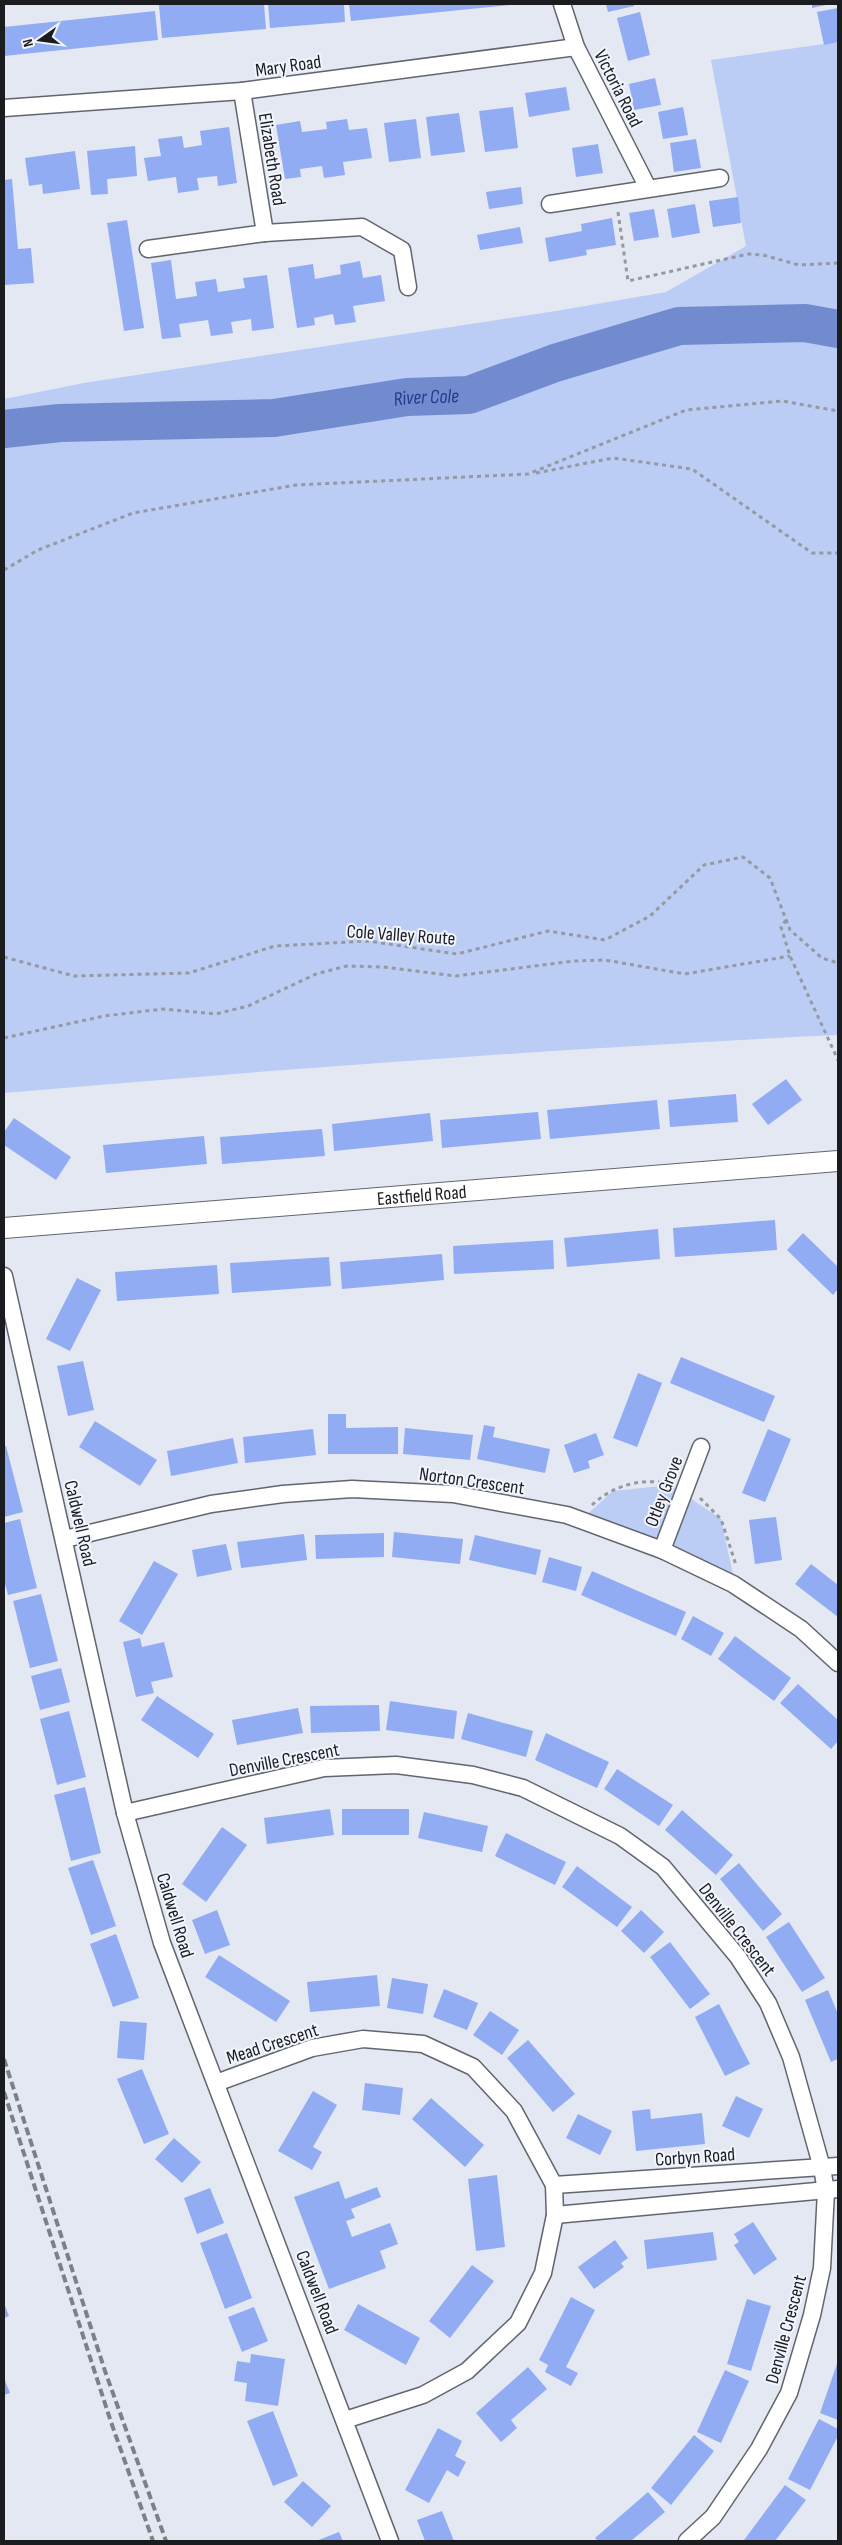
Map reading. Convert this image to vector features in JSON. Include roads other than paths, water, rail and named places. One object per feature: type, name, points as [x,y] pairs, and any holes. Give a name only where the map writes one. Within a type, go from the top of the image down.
[{"type":"street","name":"Victoria Road","points":[[562,4],[576,46],[648,188]]},
{"type":"street","name":"Mary Road","points":[[4,108],[242,91],[576,46]]},
{"type":"street","name":"Elizabeth Road","points":[[242,91],[265,233]]},
{"type":"street","points":[[550,204],[720,178]]},
{"type":"street","name":"Elizabeth Road","points":[[148,249],[265,233],[362,227],[402,250],[408,287]]},
{"type":"street","name":"Eastfield Road","points":[[4,1228],[838,1161]]},
{"type":"street","name":"Caldwell Road","points":[[4,1276],[65,1539],[125,1813],[162,1943],[390,2541]]},
{"type":"street","name":"Otley Grove","points":[[662,1550],[701,1447]]},
{"type":"street","name":"Norton Crescent","points":[[65,1539],[211,1504],[283,1494],[352,1489],[453,1494],[558,1513],[662,1550],[733,1584],[801,1629],[838,1663]]},
{"type":"street","name":"Denville Crescent","points":[[125,1813],[324,1768],[396,1765],[473,1775],[522,1788],[620,1836],[663,1867],[738,1957],[768,2004],[791,2057],[830,2167],[832,2190],[822,2268],[812,2316],[789,2393],[759,2449],[713,2517],[687,2541]]},
{"type":"street","name":"Mead Crescent","points":[[216,2083],[312,2048],[363,2039],[423,2044],[473,2067],[514,2111],[554,2185],[555,2215],[542,2273],[518,2323],[467,2371],[423,2395],[345,2420]]},
{"type":"street","name":"Corbyn Road","points":[[554,2185],[830,2167]]},
{"type":"street","points":[[555,2215],[832,2190]]},
{"type":"waterway","name":"River Cole","points":[[4,429],[60,423],[274,418],[407,397],[469,395],[555,363],[679,326],[805,323],[838,329]]},
{"type":"railway","points":[[4,2059],[105,2371],[166,2541]]},
{"type":"railway","points":[[4,2092],[111,2422],[153,2541]]}]
